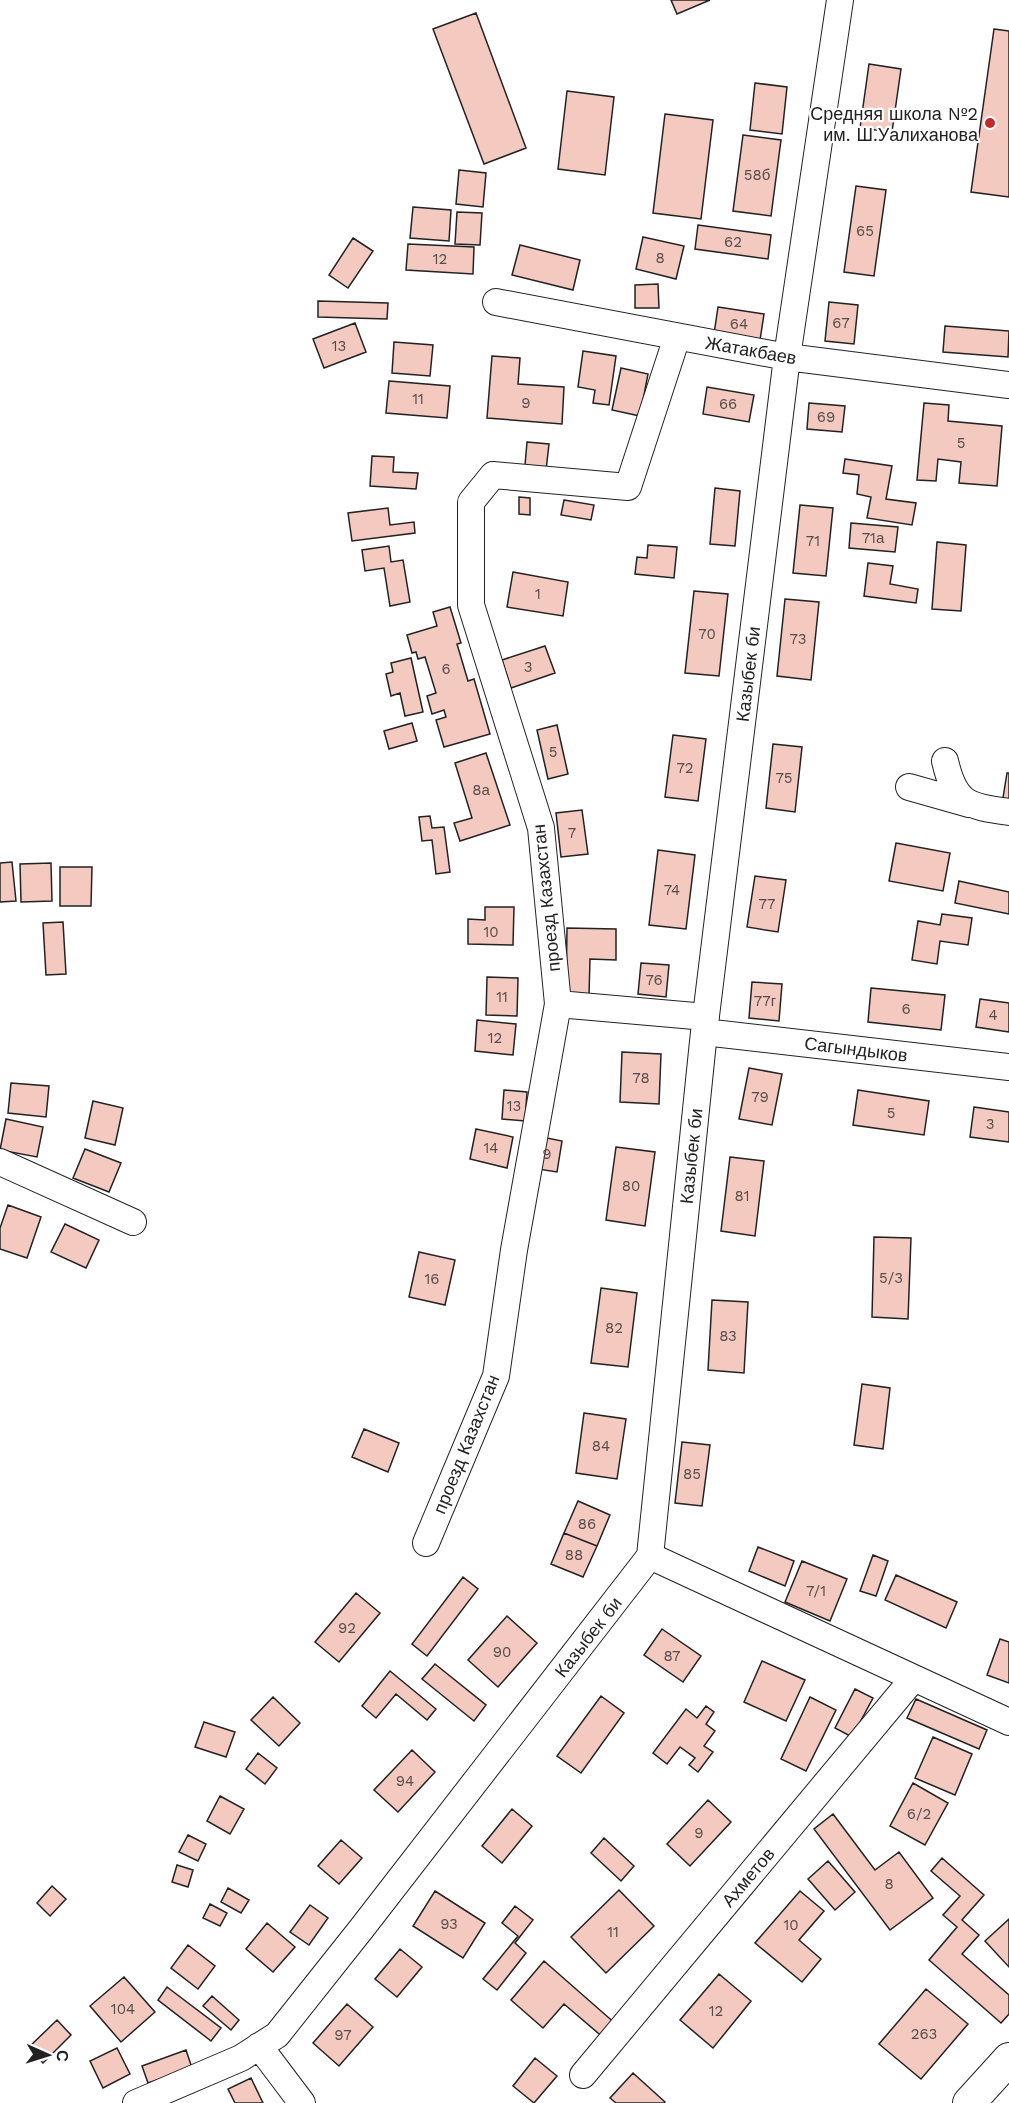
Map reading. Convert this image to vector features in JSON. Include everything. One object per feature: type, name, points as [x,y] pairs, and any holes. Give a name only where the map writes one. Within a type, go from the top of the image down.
[{"type":"main road","points":[[969,2103],[1009,2059]]},
{"type":"street","name":"Казыбек би","points":[[136,2103],[241,2058],[277,2035],[650,1556],[705,1024],[787,357],[840,0]]},
{"type":"street","name":"Жатакбаев","points":[[496,302],[787,357],[1009,385]]},
{"type":"street","name":"проезд Казахстан","points":[[426,1543],[496,1376],[514,1250],[558,1004],[541,828],[471,605],[471,502],[493,475],[628,487],[678,336]]},
{"type":"street","points":[[945,761],[953,788],[958,796],[972,805]]},
{"type":"street","points":[[909,787],[972,805],[1009,812]]},
{"type":"street","name":"Сагындыков","points":[[558,1004],[1009,1067]]},
{"type":"street","points":[[0,1162],[133,1222]]},
{"type":"street","points":[[650,1556],[1009,1722]]},
{"type":"street","name":"Ахметов","points":[[583,2075],[913,1679]]},
{"type":"street","points":[[259,2046],[302,2103]]},
{"type":"building","points":[[671,0],[710,0],[677,14]]},
{"type":"building","points":[[476,13],[526,148],[484,164],[433,29]]},
{"type":"building","points":[[994,29],[1009,31],[1009,197],[971,192]]},
{"type":"building","points":[[869,64],[901,69],[892,132],[860,128]]},
{"type":"building","points":[[755,83],[787,87],[782,134],[750,130]]},
{"type":"building","points":[[567,91],[614,97],[605,175],[558,169]]},
{"type":"building","points":[[665,114],[713,120],[701,219],[653,213]]},
{"type":"building","points":[[743,135],[781,140],[771,216],[733,211]]},
{"type":"building","points":[[459,170],[486,173],[483,207],[456,204]]},
{"type":"building","points":[[856,186],[886,190],[874,276],[844,272]]},
{"type":"building","points":[[413,207],[451,210],[449,241],[410,238]]},
{"type":"building","points":[[457,212],[482,213],[480,245],[455,244]]},
{"type":"building","points":[[698,225],[771,235],[768,259],[695,249]]},
{"type":"building","points":[[643,237],[684,246],[676,279],[636,269]]},
{"type":"building","points":[[353,238],[373,251],[348,288],[329,275]]},
{"type":"building","points":[[408,244],[474,247],[473,274],[406,270]]},
{"type":"building","points":[[520,245],[580,260],[573,290],[512,275]]},
{"type":"building","points":[[658,284],[659,308],[635,308],[635,285]]},
{"type":"building","points":[[318,301],[388,303],[387,319],[318,317]]},
{"type":"building","points":[[829,302],[858,305],[854,344],[825,341]]},
{"type":"building","points":[[718,307],[764,314],[760,340],[714,334]]},
{"type":"building","points":[[355,323],[366,352],[324,368],[313,339]]},
{"type":"building","points":[[945,326],[1009,331],[1008,357],[943,352]]},
{"type":"building","points":[[394,342],[433,345],[430,376],[392,373]]},
{"type":"building","points":[[583,351],[616,356],[609,405],[593,403],[595,390],[578,387]]},
{"type":"building","points":[[492,356],[520,358],[518,384],[564,387],[562,424],[487,418]]},
{"type":"building","points":[[621,368],[648,374],[640,416],[612,410]]},
{"type":"building","points":[[389,381],[450,386],[447,418],[386,413]]},
{"type":"building","points":[[707,387],[754,395],[749,422],[703,414]]},
{"type":"building","points":[[809,403],[845,406],[842,432],[807,429]]},
{"type":"building","points":[[924,403],[949,405],[948,421],[1002,426],[997,486],[959,483],[961,462],[938,459],[936,481],[917,480]]},
{"type":"building","points":[[527,442],[549,444],[545,479],[524,477]]},
{"type":"building","points":[[372,456],[394,457],[393,472],[418,473],[416,489],[370,486]]},
{"type":"building","points":[[845,459],[892,466],[886,499],[916,503],[912,525],[867,518],[871,497],[857,494],[859,475],[843,473]]},
{"type":"building","points":[[715,488],[740,491],[735,546],[710,544]]},
{"type":"building","points":[[519,497],[530,498],[530,515],[519,514]]},
{"type":"building","points":[[564,500],[594,505],[591,520],[561,515]]},
{"type":"building","points":[[800,505],[833,508],[826,576],[793,573]]},
{"type":"building","points":[[388,508],[390,525],[414,522],[415,533],[352,541],[348,513]]},
{"type":"building","points":[[851,523],[898,527],[895,552],[849,548]]},
{"type":"building","points":[[937,542],[966,545],[961,611],[932,609]]},
{"type":"building","points":[[648,545],[677,547],[674,578],[635,574],[637,557],[647,558]]},
{"type":"building","points":[[389,546],[391,562],[403,560],[410,602],[390,606],[384,568],[365,571],[362,550]]},
{"type":"building","points":[[868,563],[893,566],[890,584],[918,589],[916,603],[864,596]]},
{"type":"building","points":[[513,572],[568,582],[563,616],[507,607]]},
{"type":"building","points":[[694,591],[728,594],[719,676],[685,673]]},
{"type":"building","points":[[785,599],[819,602],[811,680],[777,676]]},
{"type":"building","points":[[450,607],[461,643],[457,644],[468,681],[474,679],[490,734],[444,747],[436,720],[446,717],[444,710],[432,714],[427,696],[436,693],[425,657],[418,659],[416,652],[412,653],[407,635],[437,626],[433,612]]},
{"type":"building","points":[[545,646],[555,673],[511,688],[502,660]]},
{"type":"building","points":[[411,658],[423,712],[405,716],[400,693],[391,696],[386,674],[393,672],[391,663]]},
{"type":"building","points":[[412,723],[417,741],[389,749],[384,731]]},
{"type":"building","points":[[557,725],[568,774],[548,779],[537,730]]},
{"type":"building","points":[[673,735],[706,739],[698,801],[665,797]]},
{"type":"building","points":[[773,744],[802,747],[795,812],[766,808]]},
{"type":"building","points":[[486,753],[510,825],[460,841],[454,823],[472,818],[455,763]]},
{"type":"building","points":[[1007,773],[1009,773],[1009,805],[1002,804]]},
{"type":"building","points":[[582,810],[588,854],[561,857],[556,813]]},
{"type":"building","points":[[430,816],[432,828],[444,827],[450,872],[436,874],[432,840],[422,841],[419,817]]},
{"type":"building","points":[[896,843],[950,853],[943,891],[889,881]]},
{"type":"building","points":[[658,850],[695,855],[686,929],[649,925]]},
{"type":"building","points":[[12,862],[16,901],[0,902],[0,863]]},
{"type":"building","points":[[51,863],[52,901],[21,902],[20,864]]},
{"type":"building","points":[[60,867],[92,867],[91,906],[60,906]]},
{"type":"building","points":[[755,876],[786,880],[778,932],[747,927]]},
{"type":"building","points":[[959,881],[1009,892],[1009,914],[955,903]]},
{"type":"building","points":[[485,907],[514,907],[513,945],[468,944],[468,919],[485,920]]},
{"type":"building","points":[[942,914],[972,918],[968,945],[940,941],[937,964],[912,960],[918,921],[940,925]]},
{"type":"building","points":[[63,922],[66,974],[46,975],[43,923]]},
{"type":"building","points":[[567,928],[616,929],[616,960],[590,959],[589,996],[566,996]]},
{"type":"building","points":[[641,963],[669,965],[666,997],[638,994]]},
{"type":"building","points":[[487,977],[518,978],[517,1016],[486,1015]]},
{"type":"building","points":[[752,982],[782,984],[779,1021],[749,1018]]},
{"type":"building","points":[[871,988],[945,995],[941,1030],[868,1022]]},
{"type":"building","points":[[980,999],[1009,1003],[1009,1032],[976,1027]]},
{"type":"building","points":[[477,1020],[516,1024],[513,1055],[475,1051]]},
{"type":"building","points":[[622,1052],[661,1054],[659,1104],[620,1102]]},
{"type":"building","points":[[749,1068],[782,1074],[772,1125],[739,1119]]},
{"type":"building","points":[[11,1083],[49,1086],[46,1117],[8,1113]]},
{"type":"building","points":[[504,1090],[527,1092],[525,1121],[502,1119]]},
{"type":"building","points":[[858,1090],[929,1101],[924,1135],[853,1125]]},
{"type":"building","points":[[93,1101],[123,1108],[115,1145],[85,1138]]},
{"type":"building","points":[[974,1107],[1009,1112],[1009,1142],[970,1137]]},
{"type":"building","points":[[6,1119],[43,1127],[37,1157],[0,1150]]},
{"type":"building","points":[[476,1129],[513,1137],[507,1168],[470,1159]]},
{"type":"building","points":[[537,1136],[562,1141],[557,1172],[531,1168]]},
{"type":"building","points":[[616,1147],[655,1152],[645,1226],[606,1220]]},
{"type":"building","points":[[85,1149],[121,1163],[109,1192],[73,1178]]},
{"type":"building","points":[[730,1157],[764,1161],[755,1236],[721,1231]]},
{"type":"building","points":[[8,1205],[41,1217],[27,1258],[0,1249],[0,1228]]},
{"type":"building","points":[[65,1224],[99,1240],[86,1268],[51,1252]]},
{"type":"building","points":[[874,1237],[911,1238],[908,1319],[872,1317]]},
{"type":"building","points":[[419,1252],[455,1260],[445,1305],[409,1297]]},
{"type":"building","points":[[601,1288],[637,1293],[628,1367],[591,1363]]},
{"type":"building","points":[[712,1300],[748,1302],[744,1373],[708,1370]]},
{"type":"building","points":[[862,1384],[890,1388],[883,1449],[854,1445]]},
{"type":"building","points":[[584,1413],[626,1419],[617,1479],[576,1473]]},
{"type":"building","points":[[364,1429],[399,1443],[388,1472],[352,1457]]},
{"type":"building","points":[[682,1442],[710,1445],[702,1506],[675,1503]]},
{"type":"building","points":[[578,1501],[610,1515],[597,1546],[564,1533]]},
{"type":"building","points":[[564,1533],[597,1546],[583,1577],[551,1564]]},
{"type":"building","points":[[758,1547],[794,1561],[785,1586],[749,1571]]},
{"type":"building","points":[[873,1555],[888,1561],[876,1596],[860,1591]]},
{"type":"building","points":[[802,1561],[847,1579],[830,1621],[785,1602]]},
{"type":"building","points":[[896,1575],[957,1602],[946,1628],[885,1600]]},
{"type":"building","points":[[463,1577],[478,1589],[427,1656],[412,1644]]},
{"type":"building","points":[[356,1593],[380,1613],[339,1662],[315,1642]]},
{"type":"building","points":[[507,1616],[537,1643],[498,1687],[468,1660]]},
{"type":"building","points":[[662,1629],[701,1656],[683,1682],[644,1655]]},
{"type":"building","points":[[1000,1639],[1009,1642],[1009,1683],[987,1675]]},
{"type":"building","points":[[762,1661],[805,1680],[786,1721],[744,1702]]},
{"type":"building","points":[[435,1664],[486,1705],[474,1721],[422,1679]]},
{"type":"building","points":[[390,1671],[436,1709],[427,1720],[396,1694],[376,1718],[362,1706]]},
{"type":"building","points":[[855,1689],[873,1698],[852,1737],[835,1728]]},
{"type":"building","points":[[601,1696],[624,1713],[581,1773],[557,1756]]},
{"type":"building","points":[[273,1697],[300,1723],[279,1746],[251,1720]]},
{"type":"building","points":[[810,1697],[836,1710],[806,1771],[781,1759]]},
{"type":"building","points":[[916,1699],[987,1730],[979,1749],[907,1718]]},
{"type":"building","points":[[706,1706],[714,1712],[706,1724],[715,1731],[704,1746],[713,1752],[698,1772],[689,1765],[695,1758],[680,1747],[667,1764],[653,1753],[686,1709],[697,1718]]},
{"type":"building","points":[[204,1722],[235,1732],[226,1757],[195,1747]]},
{"type":"building","points":[[933,1737],[972,1754],[955,1795],[915,1778]]},
{"type":"building","points":[[412,1750],[435,1772],[398,1812],[374,1790]]},
{"type":"building","points":[[258,1753],[277,1768],[265,1784],[246,1769]]},
{"type":"building","points":[[913,1783],[948,1803],[925,1845],[890,1826]]},
{"type":"building","points":[[220,1796],[244,1809],[230,1834],[207,1821]]},
{"type":"building","points":[[708,1800],[731,1822],[690,1866],[667,1844]]},
{"type":"building","points":[[512,1809],[532,1826],[502,1863],[482,1846]]},
{"type":"building","points":[[833,1814],[875,1870],[899,1852],[933,1898],[890,1930],[814,1829]]},
{"type":"building","points":[[188,1835],[206,1844],[198,1861],[179,1852]]},
{"type":"building","points":[[604,1838],[634,1866],[621,1881],[591,1853]]},
{"type":"building","points":[[341,1840],[362,1858],[339,1884],[318,1866]]},
{"type":"building","points":[[942,1858],[984,1895],[962,1920],[979,1935],[962,1954],[1009,1995],[1009,2014],[1001,2023],[929,1960],[957,1927],[943,1915],[960,1896],[931,1871]]},
{"type":"building","points":[[828,1861],[855,1892],[835,1910],[808,1879]]},
{"type":"building","points":[[177,1865],[193,1870],[188,1887],[172,1882]]},
{"type":"building","points":[[52,1886],[66,1899],[50,1916],[37,1903]]},
{"type":"building","points":[[228,1888],[249,1900],[241,1913],[221,1902]]},
{"type":"building","points":[[619,1890],[654,1926],[606,1973],[571,1937]]},
{"type":"building","points":[[435,1891],[485,1923],[463,1958],[413,1926]]},
{"type":"building","points":[[800,1891],[824,1911],[799,1940],[821,1959],[802,1982],[755,1943]]},
{"type":"building","points":[[210,1904],[227,1913],[220,1926],[203,1918]]},
{"type":"building","points":[[310,1905],[328,1918],[309,1945],[290,1932]]},
{"type":"building","points":[[515,1906],[533,1920],[515,1943],[526,1953],[497,1990],[483,1979],[518,1936],[502,1923]]},
{"type":"building","points":[[1009,1919],[1009,1967],[985,1941]]},
{"type":"building","points":[[267,1923],[295,1947],[273,1972],[246,1949]]},
{"type":"building","points":[[188,1945],[215,1966],[198,1989],[171,1968]]},
{"type":"building","points":[[400,1949],[422,1967],[397,1997],[375,1979]]},
{"type":"building","points":[[544,1961],[617,2025],[605,2039],[564,2004],[543,2028],[511,2000]]},
{"type":"building","points":[[719,1974],[751,2001],[713,2048],[680,2020]]},
{"type":"building","points":[[124,1977],[155,2012],[121,2042],[90,2006]]},
{"type":"building","points":[[167,1987],[221,2028],[211,2041],[158,2000]]},
{"type":"building","points":[[926,1989],[968,2024],[921,2079],[879,2044]]},
{"type":"building","points":[[212,1996],[239,2020],[231,2030],[203,2006]]},
{"type":"building","points":[[347,2004],[373,2027],[339,2066],[313,2043]]},
{"type":"building","points":[[57,2020],[71,2035],[43,2063],[28,2048]]},
{"type":"building","points":[[117,2048],[130,2074],[103,2088],[90,2061]]},
{"type":"building","points":[[186,2050],[192,2068],[148,2083],[142,2066]]},
{"type":"building","points":[[535,2058],[557,2076],[534,2103],[513,2086]]},
{"type":"building","points":[[633,2073],[665,2102],[616,2103],[610,2098]]},
{"type":"building","points":[[251,2078],[263,2103],[235,2103],[228,2089]]},
{"type":"place","name":"Средняя школа №2 им. Ш.Уалиханова","points":[[990,123]]}]
